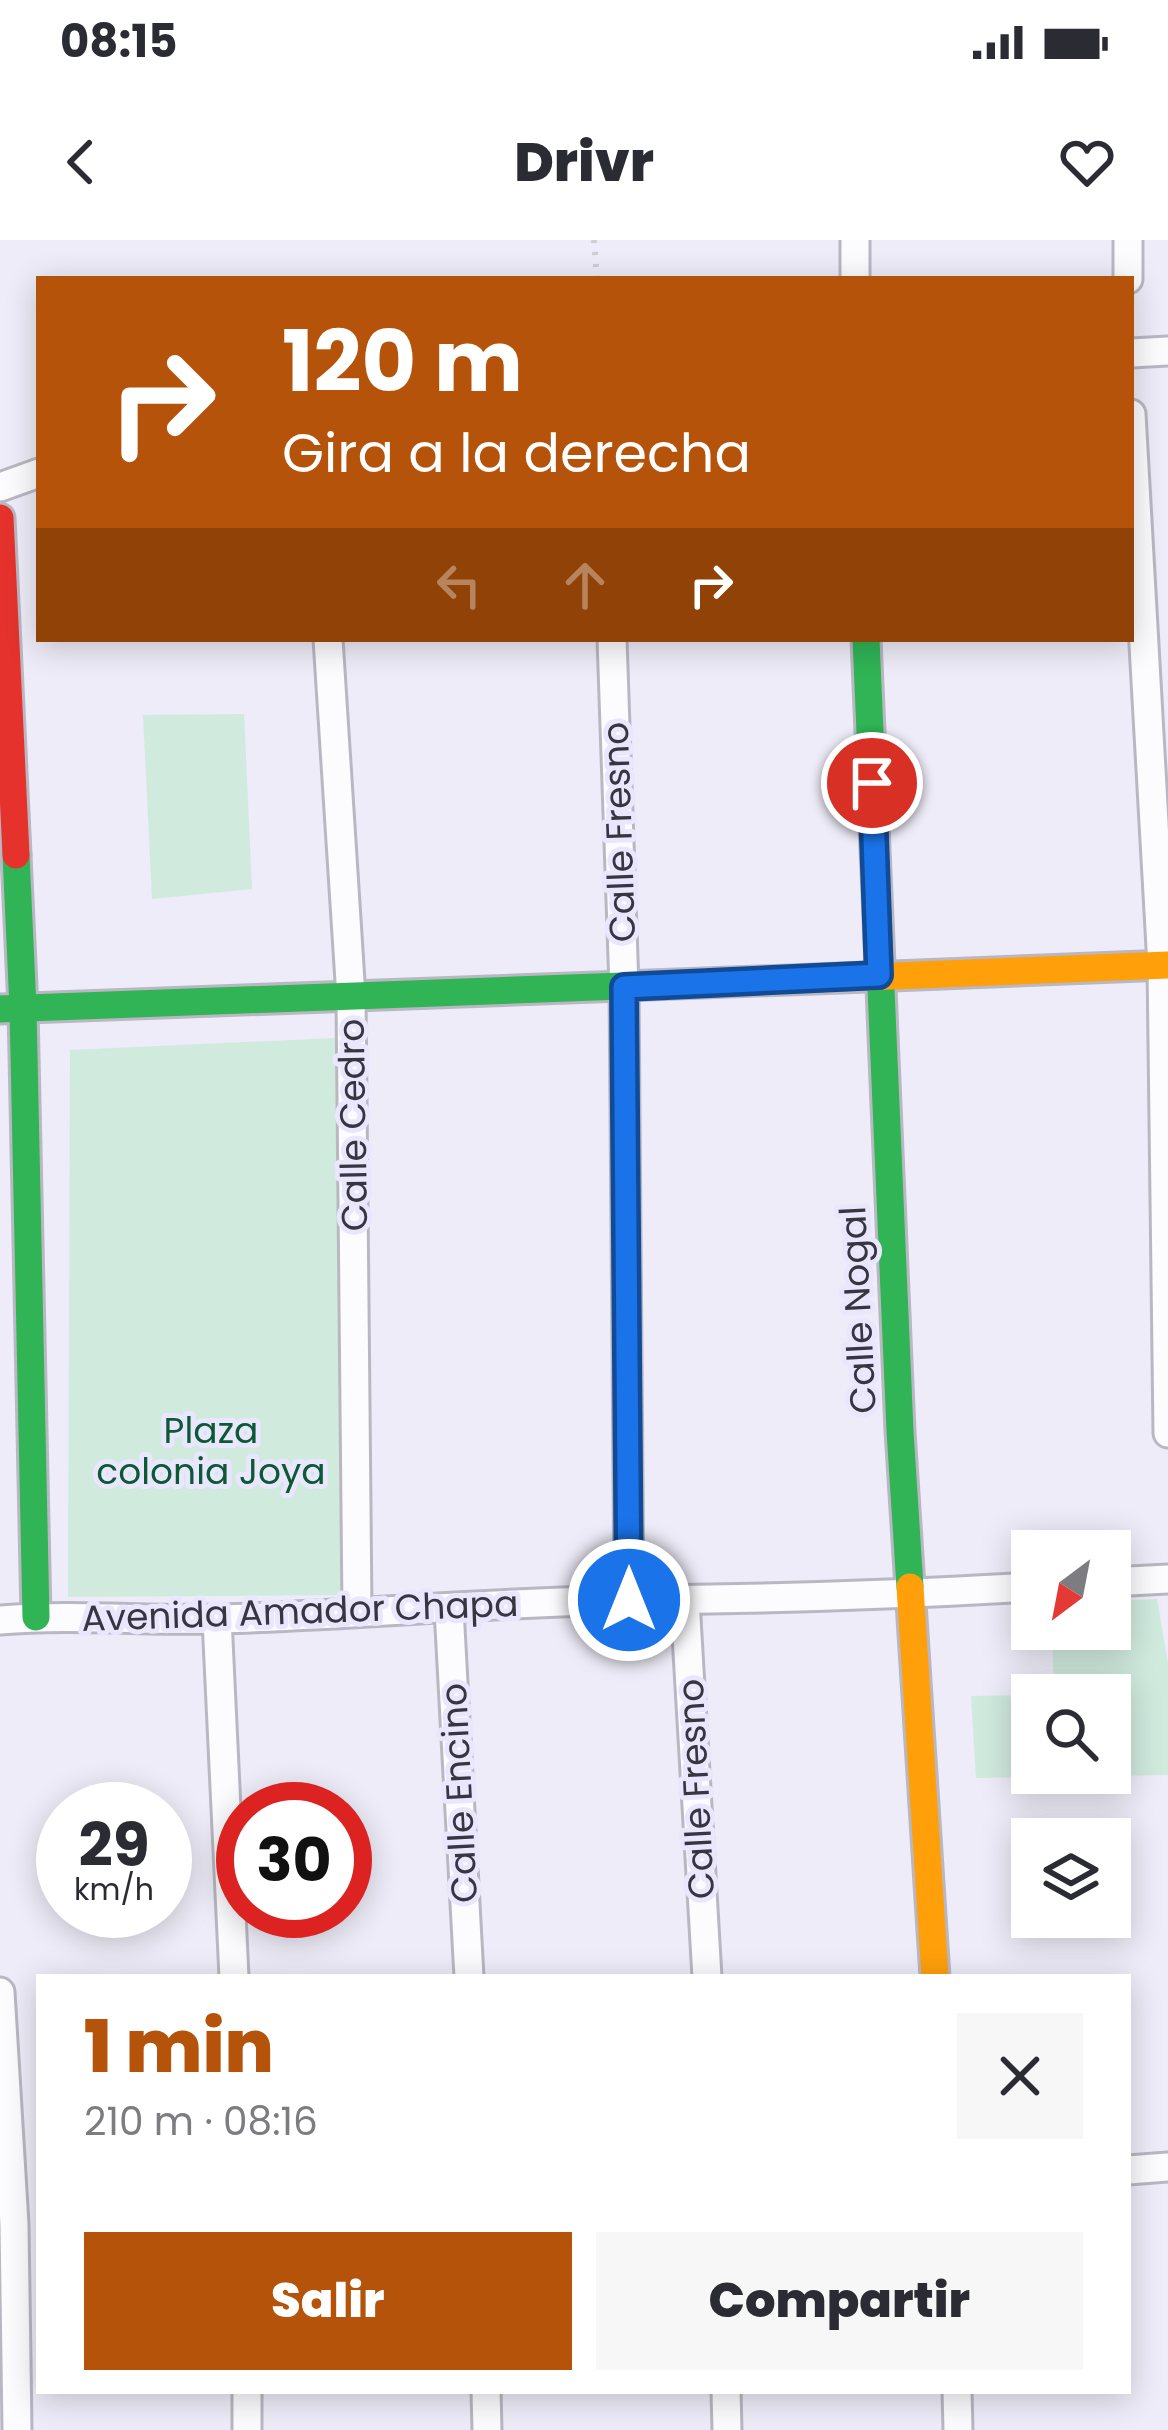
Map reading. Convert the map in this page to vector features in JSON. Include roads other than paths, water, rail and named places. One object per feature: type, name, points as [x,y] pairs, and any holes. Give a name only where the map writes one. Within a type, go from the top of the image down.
[{"type":"street","points":[[855,240],[856,276]]},
{"type":"street","points":[[1128,240],[1128,276]]},
{"type":"street","points":[[1134,353],[1168,351]]},
{"type":"street","points":[[1134,463],[1165,965],[1168,1433]]},
{"type":"street","points":[[0,487],[36,474]]},
{"type":"street","points":[[0,518],[12,1009],[36,1617]]},
{"type":"street","name":"Calle Cedro","points":[[328,642],[351,997],[357,1611]]},
{"type":"street","name":"Calle Fresno","points":[[612,642],[624,987],[629,1600]]},
{"type":"street","name":"Calle Nogal","points":[[866,642],[910,1594],[935,1974]]},
{"type":"street","points":[[12,1009],[1165,965]]},
{"type":"street","points":[[1131,1581],[1168,1579]]},
{"type":"street","name":"Avenida Amador Chapa","points":[[0,1620],[217,1619],[1011,1588]]},
{"type":"street","name":"Calle Fresno","points":[[685,1601],[707,1974]]},
{"type":"street","name":"Calle Encino","points":[[448,1609],[470,1974]]},
{"type":"street","points":[[217,1619],[234,1974]]},
{"type":"street","points":[[0,1992],[18,2224],[17,2430]]},
{"type":"street","points":[[1131,2170],[1168,2168]]},
{"type":"street","points":[[247,2394],[248,2430]]},
{"type":"street","points":[[487,2394],[487,2430]]},
{"type":"street","points":[[726,2394],[727,2430]]},
{"type":"street","points":[[957,2394],[958,2430]]},
{"type":"park label","name":"Plaza colonia Joya","points":[[211,1450]]}]
